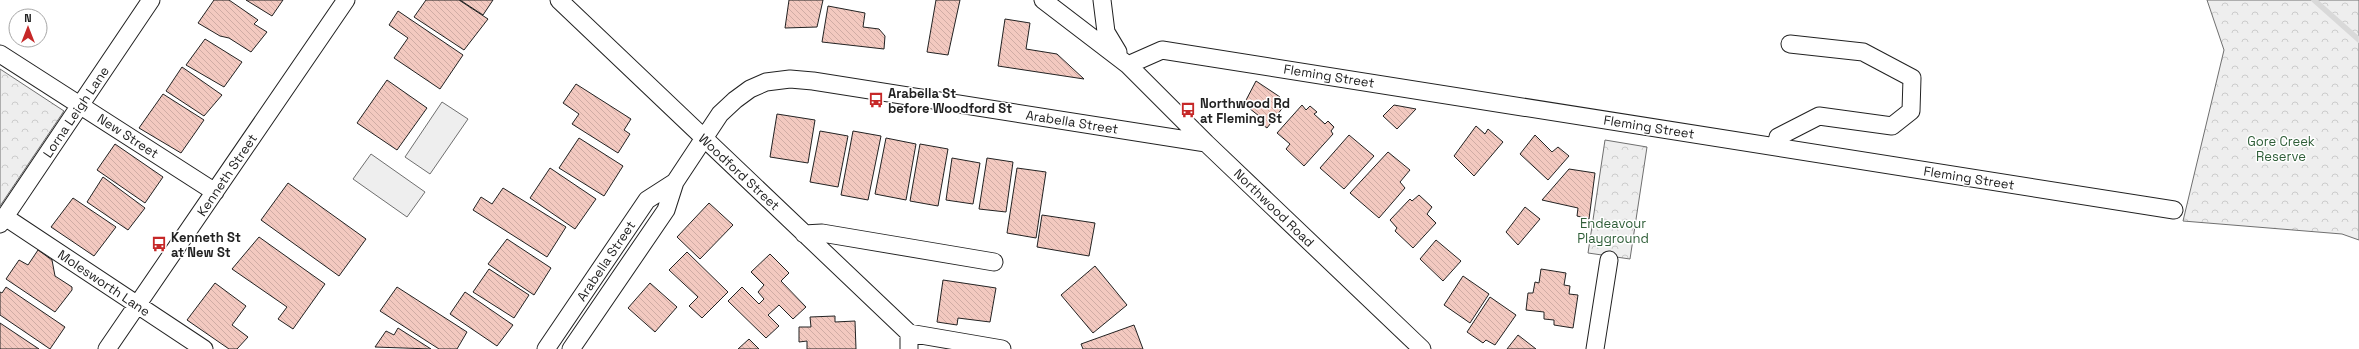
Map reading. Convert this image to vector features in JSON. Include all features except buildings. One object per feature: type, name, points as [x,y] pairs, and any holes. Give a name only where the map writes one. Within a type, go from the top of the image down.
[{"type":"street","name":"Lorna Leigh Lane","points":[[2,220],[81,106],[151,0]]},
{"type":"street","name":"Kenneth Street","points":[[107,349],[346,0]]},
{"type":"street","name":"Woodford Street","points":[[559,0],[804,234],[909,341]]},
{"type":"street","name":"Northwood Road","points":[[1043,0],[1128,65],[1206,143],[1422,349]]},
{"type":"street","name":"Northwood Road","points":[[1102,0],[1106,32],[1128,65]]},
{"type":"street","points":[[1776,147],[1778,137],[1819,116],[1892,126],[1911,111],[1912,78],[1863,52],[1790,44]]},
{"type":"street","name":"Fleming Street","points":[[1128,65],[1162,50],[2174,210]]},
{"type":"street","name":"New Street","points":[[0,54],[215,192]]},
{"type":"street","name":"Arabella Street","points":[[571,349],[666,210],[675,182],[720,114],[750,89],[766,82],[790,79],[1206,143]]},
{"type":"street","name":"Arabella Street","points":[[546,349],[648,200],[675,182]]},
{"type":"street","name":"Molesworth Lane","points":[[2,220],[204,349]]},
{"type":"street","points":[[804,234],[822,233],[994,262]]},
{"type":"street","points":[[1595,349],[1609,260]]},
{"type":"street","points":[[909,341],[1002,349]]},
{"type":"green space","name":"Gore Creek Reserve","points":[[2207,0],[2359,0],[2359,240],[2342,234],[2183,221],[2224,50]]},
{"type":"green space","points":[[0,69],[64,111],[0,206]]},
{"type":"green space","points":[[442,102],[468,119],[430,174],[405,157]]},
{"type":"green space","name":"Endeavour Playground","points":[[1605,140],[1647,147],[1630,259],[1588,253]]},
{"type":"green space","points":[[371,154],[425,192],[407,217],[353,179]]},
{"type":"waterway","points":[[2314,0],[2359,40]]},
{"type":"place","name":"Arabella St before Woodford St","points":[[876,100]]},
{"type":"place","name":"Northwood Rd at Fleming St","points":[[1188,110]]},
{"type":"place","name":"Kenneth St at New St","points":[[159,244]]}]
